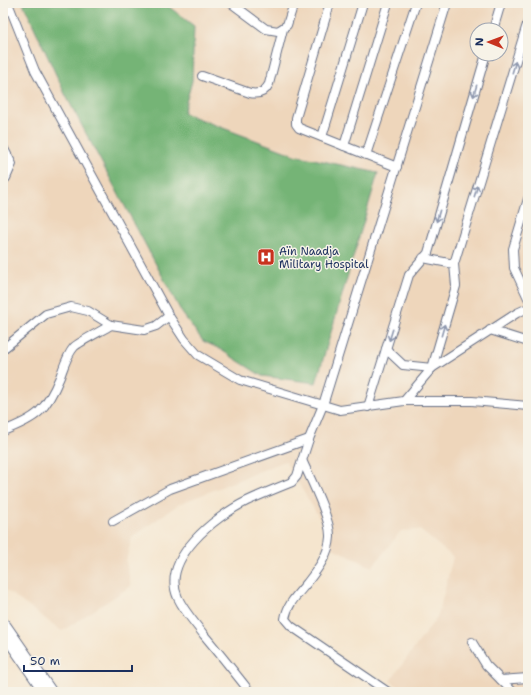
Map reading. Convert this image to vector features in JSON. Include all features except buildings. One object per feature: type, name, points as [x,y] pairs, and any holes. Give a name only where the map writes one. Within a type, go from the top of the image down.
[{"type":"street","points":[[3,627],[48,692]]},
{"type":"lane","points":[[3,3],[12,16]]},
{"type":"lane","points":[[8,3],[35,71],[169,316],[184,339],[198,355],[240,380],[340,410],[404,401],[472,401],[528,406]]},
{"type":"lane","points":[[231,3],[266,29],[278,31],[288,25],[294,3]]},
{"type":"lane","points":[[330,3],[295,120],[299,128],[396,167]]},
{"type":"lane","points":[[322,137],[363,3]]},
{"type":"lane","points":[[344,146],[388,3]]},
{"type":"lane","points":[[366,155],[416,3]]},
{"type":"lane","points":[[250,692],[190,616],[178,598],[173,582],[176,567],[185,549],[221,517],[246,501],[292,482],[297,476],[309,439],[323,406],[447,3]]},
{"type":"lane","points":[[495,22],[501,3]]},
{"type":"lane","points":[[3,12],[12,16]]},
{"type":"lane","points":[[432,368],[456,286],[454,264],[528,21]]},
{"type":"lane","points":[[202,76],[250,93],[255,94],[265,90],[270,84],[283,29]]},
{"type":"lane","points":[[368,407],[409,275],[428,253],[484,62]]},
{"type":"lane","points":[[3,148],[12,164],[6,178],[3,180]]},
{"type":"lane","points":[[528,199],[513,249],[514,268],[528,298]]},
{"type":"lane","points":[[423,258],[454,264]]},
{"type":"lane","points":[[3,349],[46,314],[71,307],[88,311],[111,325],[144,330],[156,326],[169,316]]},
{"type":"lane","points":[[404,401],[432,368],[490,330],[528,308]]},
{"type":"lane","points":[[3,431],[24,423],[44,408],[67,357],[76,345],[111,325]]},
{"type":"lane","points":[[490,330],[528,342]]},
{"type":"lane","points":[[386,349],[403,365],[432,368]]},
{"type":"lane","points":[[114,521],[170,489],[309,439]]},
{"type":"lane","points":[[302,460],[326,517],[330,536],[327,552],[318,569],[287,609],[285,619],[291,626],[388,692]]},
{"type":"lane","points":[[472,642],[486,665],[513,692]]},
{"type":"lane","points":[[501,680],[528,678]]},
{"type":"shaded area","name":"Aïn Naadja Military Hospital","points":[[3,3],[528,3],[528,692],[407,692],[390,681],[438,616],[453,557],[420,530],[401,531],[372,567],[324,544],[326,529],[285,461],[179,504],[132,537],[126,561],[131,586],[62,631],[3,588]]},
{"type":"green space","points":[[23,3],[164,3],[194,26],[192,81],[183,113],[295,155],[378,173],[316,383],[262,376],[218,348],[203,341],[182,313],[65,94]]},
{"type":"place","name":"Aïn Naadja Military Hospital","points":[[266,257]]}]
